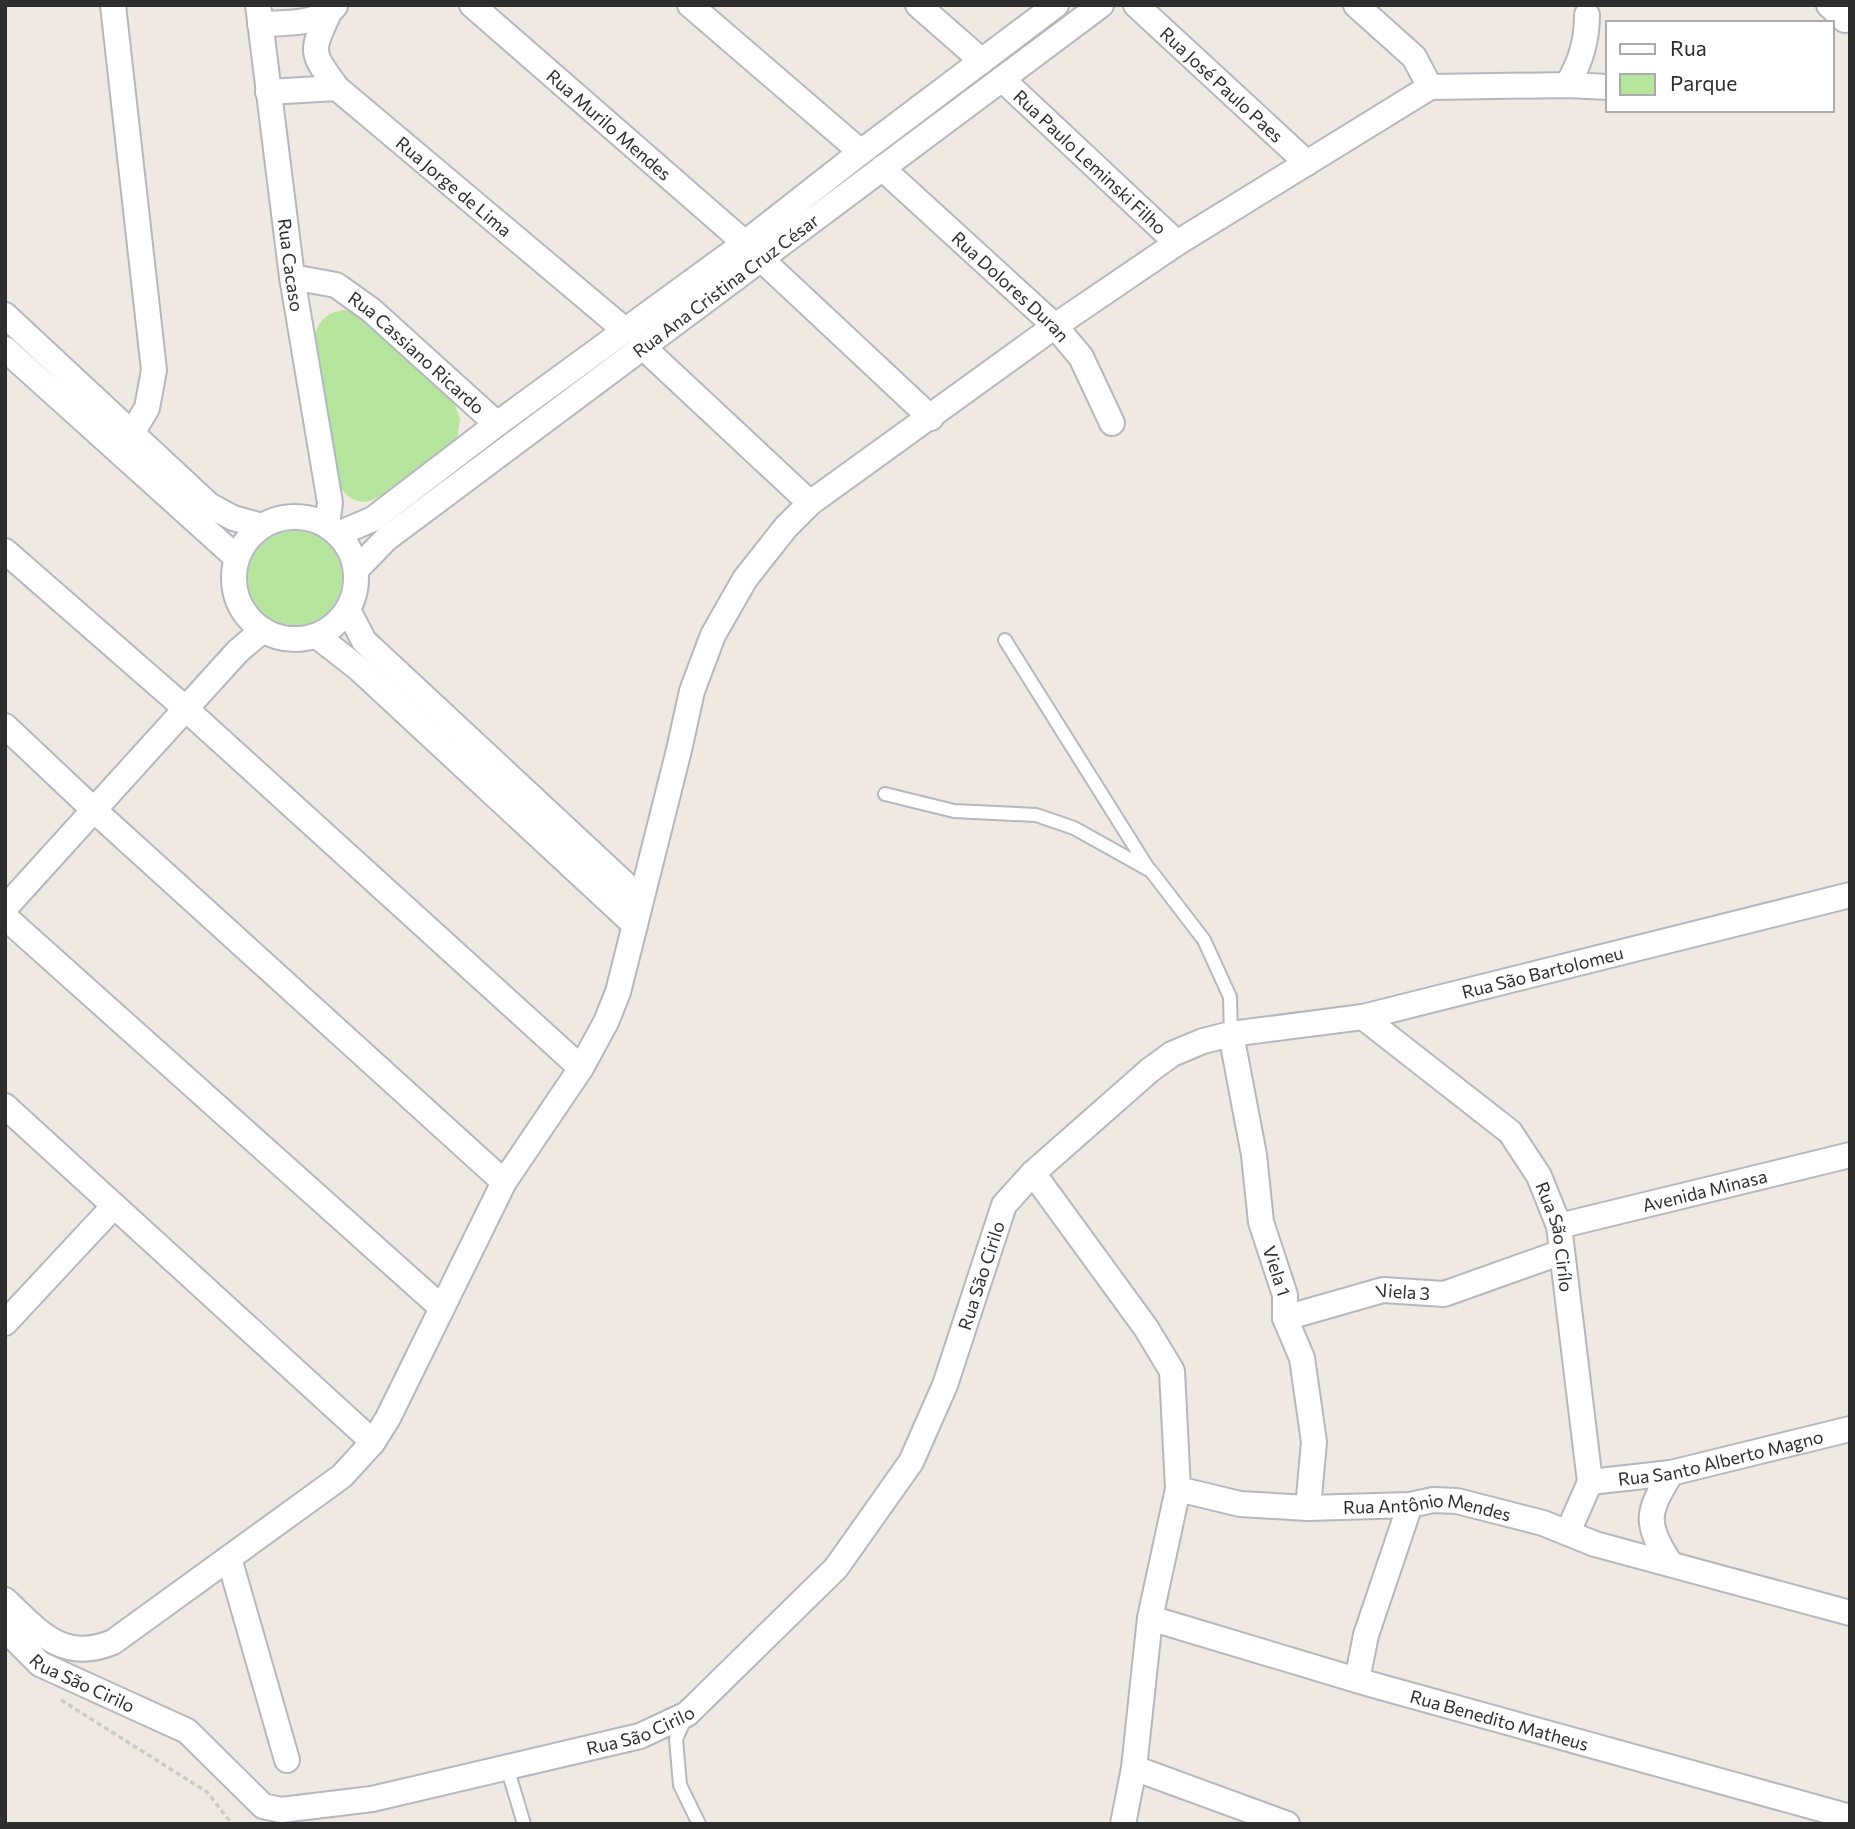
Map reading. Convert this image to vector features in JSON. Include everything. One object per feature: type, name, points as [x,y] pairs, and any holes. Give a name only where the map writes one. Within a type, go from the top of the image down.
[{"type":"street","points":[[113,5],[154,370],[148,408],[125,442]]},
{"type":"street","name":"Rua Murilo Mendes","points":[[472,5],[753,251],[931,418]]},
{"type":"street","points":[[690,5],[861,152]]},
{"type":"street","points":[[918,5],[982,61]]},
{"type":"street","name":"Rua Ana Cristina Cruz César","points":[[753,251],[861,152],[1056,5]]},
{"type":"street","name":"Rua Ana Cristina Cruz César","points":[[356,570],[386,539],[634,339],[753,251],[882,168],[1101,5]]},
{"type":"street","name":"Rua José Paulo Paes","points":[[1136,5],[1307,163]]},
{"type":"street","points":[[1356,5],[1415,57],[1430,87]]},
{"type":"street","points":[[259,15],[297,22],[332,9]]},
{"type":"street","name":"Rua Jorge de Lima","points":[[332,9],[315,43],[318,62],[337,88],[634,339],[810,503]]},
{"type":"street","points":[[1567,85],[1581,57],[1585,42],[1582,10]]},
{"type":"street","points":[[1582,10],[1606,33]]},
{"type":"street","name":"Rua Cacaso","points":[[259,15],[292,277],[333,529]]},
{"type":"street","name":"Rua Paulo Leminski Filho","points":[[1002,79],[1177,243]]},
{"type":"street","points":[[5,1600],[42,1636],[54,1643],[68,1648],[93,1649],[113,1642],[341,1475],[373,1442],[388,1418],[504,1182],[582,1069],[606,1022],[618,992],[692,691],[713,635],[744,579],[764,552],[810,503],[1055,326],[1177,243],[1430,87],[1606,87]]},
{"type":"street","points":[[268,92],[337,88]]},
{"type":"street","name":"Rua Dolores Duran","points":[[882,168],[1055,326],[1081,357],[1112,423]]},
{"type":"street","name":"Rua Cassiano Ricardo","points":[[292,277],[336,285],[345,291],[371,310],[497,424]]},
{"type":"street","points":[[5,315],[237,558]]},
{"type":"street","name":"Rua Ana Cristina Cruz César","points":[[333,529],[373,519],[497,424],[634,339]]},
{"type":"street","points":[[5,349],[209,505],[233,518],[262,526]]},
{"type":"street","points":[[287,517],[301,517],[333,529],[347,545],[356,570],[354,598],[348,610],[329,630],[317,636],[289,639],[263,631],[253,622],[238,599],[234,572],[237,558],[251,535],[262,526],[287,517]]},
{"type":"street","points":[[5,551],[186,709],[582,1069]]},
{"type":"street","points":[[348,610],[364,640],[641,899]]},
{"type":"street","points":[[5,908],[238,651],[263,631]]},
{"type":"street","points":[[317,636],[358,668],[635,925]]},
{"type":"street","points":[[5,726],[504,1182]]},
{"type":"street","name":"Rua São Bartolomeu","points":[[1231,1034],[1363,1017],[1850,895]]},
{"type":"street","points":[[5,917],[442,1308]]},
{"type":"street","name":"Rua São Cirílo","points":[[1363,1017],[1510,1132],[1539,1176],[1559,1226],[1590,1482]]},
{"type":"street","name":"Rua São Cirilo","points":[[5,1629],[40,1664],[187,1731],[261,1811],[372,1799],[639,1736],[687,1714],[836,1568],[911,1462],[946,1385],[1004,1205],[1033,1173],[1150,1070],[1172,1054],[1203,1041],[1231,1034]]},
{"type":"street","name":"Viela 1","points":[[1231,1034],[1254,1155],[1261,1222],[1285,1295],[1285,1318],[1303,1358],[1314,1441],[1308,1508]]},
{"type":"street","points":[[7,1110],[373,1442]]},
{"type":"street","name":"Avenida Minasa","points":[[1559,1226],[1850,1155]]},
{"type":"street","points":[[1033,1173],[1146,1328],[1172,1371],[1178,1489],[1150,1618],[1134,1768],[1123,1824]]},
{"type":"street","points":[[5,1323],[114,1206]]},
{"type":"street","name":"Viela 3","points":[[1285,1318],[1383,1290],[1444,1294],[1562,1252]]},
{"type":"street","name":"Rua Santo Alberto Magno","points":[[1590,1482],[1671,1472],[1850,1429]]},
{"type":"street","points":[[1670,1563],[1650,1524],[1653,1502],[1671,1472]]},
{"type":"street","points":[[1567,1532],[1590,1482]]},
{"type":"street","name":"Rua Antônio Mendes","points":[[1178,1489],[1240,1504],[1308,1508],[1410,1505],[1433,1500],[1457,1501],[1543,1523],[1595,1544],[1850,1613]]},
{"type":"street","points":[[1357,1680],[1366,1635],[1410,1505]]},
{"type":"street","points":[[229,1558],[287,1760]]},
{"type":"street","name":"Rua Benedito Matheus","points":[[1150,1618],[1357,1680],[1850,1817]]},
{"type":"street","points":[[1134,1768],[1287,1824]]},
{"type":"lane","points":[[1005,640],[1150,872],[1204,940],[1230,997],[1231,1034]]},
{"type":"lane","points":[[885,794],[954,811],[1035,815],[1073,828],[1150,872]]},
{"type":"lane","points":[[687,1714],[676,1739],[680,1785],[699,1824]]},
{"type":"lane","points":[[506,1767],[524,1824]]},
{"type":"path","points":[[56,1697],[207,1792],[232,1824]]},
{"type":"green space","points":[[346,310],[362,317],[454,402],[460,419],[457,440],[397,486],[373,500],[364,502],[349,496],[338,484],[314,340],[324,318],[334,312]]},
{"type":"green space","points":[[286,531],[304,531],[329,544],[339,560],[342,578],[339,596],[329,612],[304,625],[286,625],[261,612],[248,587],[248,569],[261,544]]}]
